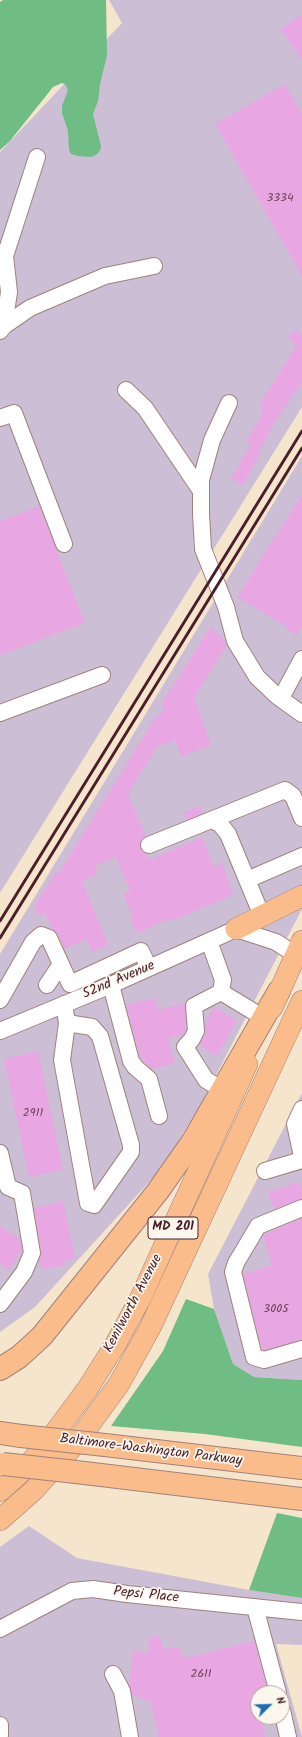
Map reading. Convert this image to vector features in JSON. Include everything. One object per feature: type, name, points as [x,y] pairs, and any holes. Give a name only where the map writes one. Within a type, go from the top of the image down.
[{"type":"highway","points":[[0,1369],[19,1357],[31,1347],[73,1300],[158,1192],[193,1141],[279,991]]},
{"type":"highway","name":"Baltimore-Washington Parkway","points":[[0,1433],[302,1468]]},
{"type":"highway","name":"Baltimore-Washington Parkway","points":[[1,1464],[302,1499]]},
{"type":"main road","points":[[236,929],[302,896]]},
{"type":"main road","name":"Kenilworth Avenue","points":[[0,1491],[42,1450],[92,1382],[133,1311],[197,1176],[279,991],[300,951]]},
{"type":"main road","name":"Kenilworth Avenue","points":[[0,1520],[34,1490],[72,1448],[120,1384],[150,1328],[302,1002]]},
{"type":"street","points":[[2,328],[8,292],[5,256],[37,157]]},
{"type":"street","points":[[2,328],[30,308],[105,276],[154,266]]},
{"type":"street","points":[[126,390],[145,408],[201,491]]},
{"type":"street","points":[[229,403],[212,440],[201,480],[203,549],[226,607],[235,641],[257,677],[302,714]]},
{"type":"street","points":[[0,418],[14,413],[64,544]]},
{"type":"street","points":[[281,698],[302,659]]},
{"type":"street","points":[[0,713],[102,675]]},
{"type":"street","points":[[149,845],[285,790],[293,796],[302,818]]},
{"type":"street","points":[[211,820],[220,824],[228,834],[262,916]]},
{"type":"street","points":[[247,880],[302,856]]},
{"type":"street","points":[[236,929],[300,951]]},
{"type":"street","name":"52nd Avenue","points":[[0,1031],[111,985],[236,929]]},
{"type":"street","points":[[0,1000],[33,942],[41,935],[49,938],[70,984],[141,951],[149,968]]},
{"type":"street","points":[[209,941],[223,980],[221,992]]},
{"type":"street","points":[[47,985],[61,964]]},
{"type":"street","points":[[111,985],[131,1061],[135,1067],[149,1079],[160,1116]]},
{"type":"street","points":[[221,992],[264,1018]]},
{"type":"street","points":[[221,992],[194,1006],[196,1031],[192,1039],[185,1046],[206,1080],[223,1090]]},
{"type":"street","points":[[64,1004],[67,1024],[62,1060],[88,1203],[94,1205],[131,1152],[131,1145],[100,1036],[92,1027],[67,1024]]},
{"type":"street","points":[[302,1109],[295,1124],[302,1156]]},
{"type":"street","points":[[0,1153],[8,1188],[22,1193],[32,1253],[24,1272],[0,1304]]},
{"type":"street","points":[[265,1171],[302,1160]]},
{"type":"street","points":[[302,1208],[258,1226],[236,1263],[233,1272],[254,1358],[264,1360],[302,1349]]},
{"type":"street","name":"Pepsi Place","points":[[0,1629],[72,1591],[93,1589],[127,1594],[302,1612]]},
{"type":"street","points":[[255,1607],[276,1685]]},
{"type":"street","points":[[113,1674],[122,1691],[130,1737]]},
{"type":"street","points":[[0,1725],[0,1735]]},
{"type":"street","points":[[285,1725],[288,1737]]},
{"type":"shaded area","points":[[109,0],[302,0],[302,407],[0,893],[0,152],[122,23]]},
{"type":"shaded area","points":[[302,456],[302,909],[201,1104],[161,1169],[35,1307],[0,1332],[0,954]]},
{"type":"shaded area","points":[[302,1093],[302,1380],[254,1377],[233,1364],[214,1309],[208,1274]]},
{"type":"shaded area","points":[[29,1526],[77,1558],[249,1590],[302,1598],[302,1645],[276,1644],[287,1685],[250,1685],[250,1725],[290,1725],[290,1694],[302,1737],[0,1737],[0,1547]]},
{"type":"green space","points":[[3,0],[106,0],[107,55],[100,84],[98,101],[93,114],[101,146],[100,151],[96,155],[91,157],[78,156],[71,154],[69,150],[68,131],[62,113],[62,106],[68,90],[65,84],[62,83],[53,87],[10,141],[0,150],[0,2]]},
{"type":"green space","points":[[186,1299],[214,1309],[233,1364],[254,1377],[302,1380],[302,1447],[205,1434],[111,1426],[163,1351]]},
{"type":"green space","points":[[277,1513],[302,1518],[302,1598],[249,1590]]},
{"type":"building","points":[[302,14],[302,60],[280,29]]},
{"type":"building","points":[[285,84],[302,114],[302,276],[215,124]]},
{"type":"building","points":[[297,329],[302,336],[302,381],[273,425],[258,454],[260,455],[243,485],[231,478],[251,444],[246,442],[264,408],[259,405],[296,346],[288,337]]},
{"type":"building","points":[[302,494],[302,626],[296,635],[286,630],[288,628],[237,597]]},
{"type":"building","points":[[39,506],[85,623],[0,655],[0,521]]},
{"type":"building","points":[[211,626],[227,645],[194,697],[211,745],[181,757],[175,740],[157,747],[128,794],[146,836],[141,839],[140,848],[149,860],[202,837],[214,867],[222,863],[233,895],[174,920],[173,918],[136,933],[130,918],[133,917],[123,894],[130,891],[116,857],[94,866],[97,874],[82,881],[108,945],[92,952],[87,939],[64,949],[58,934],[52,929],[45,913],[39,916],[34,906],[56,872],[58,874],[155,718],[164,710],[161,704]]},
{"type":"building","points":[[200,806],[203,813],[187,820],[184,812]]},
{"type":"building","points":[[155,998],[158,1010],[185,1003],[186,1029],[183,1035],[168,1038],[175,1063],[152,1069],[140,1057],[126,1005]]},
{"type":"building","points":[[214,1007],[237,1020],[217,1056],[199,1045],[205,1035],[205,1024]]},
{"type":"building","points":[[38,1051],[63,1170],[29,1177],[4,1059]]},
{"type":"building","points":[[299,1182],[302,1192],[302,1199],[274,1209],[268,1192]]},
{"type":"building","points":[[63,1201],[75,1258],[64,1261],[65,1265],[43,1269],[39,1261],[41,1251],[34,1208]]},
{"type":"building","points":[[302,1218],[302,1340],[264,1350],[262,1349],[243,1274],[272,1265],[263,1236],[265,1234]]},
{"type":"building","points":[[0,1226],[20,1239],[22,1249],[9,1270],[0,1264]]},
{"type":"building","points":[[159,1636],[163,1649],[178,1647],[185,1658],[254,1641],[266,1685],[250,1685],[250,1725],[263,1725],[265,1737],[159,1737],[150,1700],[144,1702],[143,1698],[132,1695],[129,1685],[133,1650],[148,1654],[149,1637]]},
{"type":"railway","points":[[0,921],[302,431]]},
{"type":"railway","points":[[0,938],[302,448]]}]
